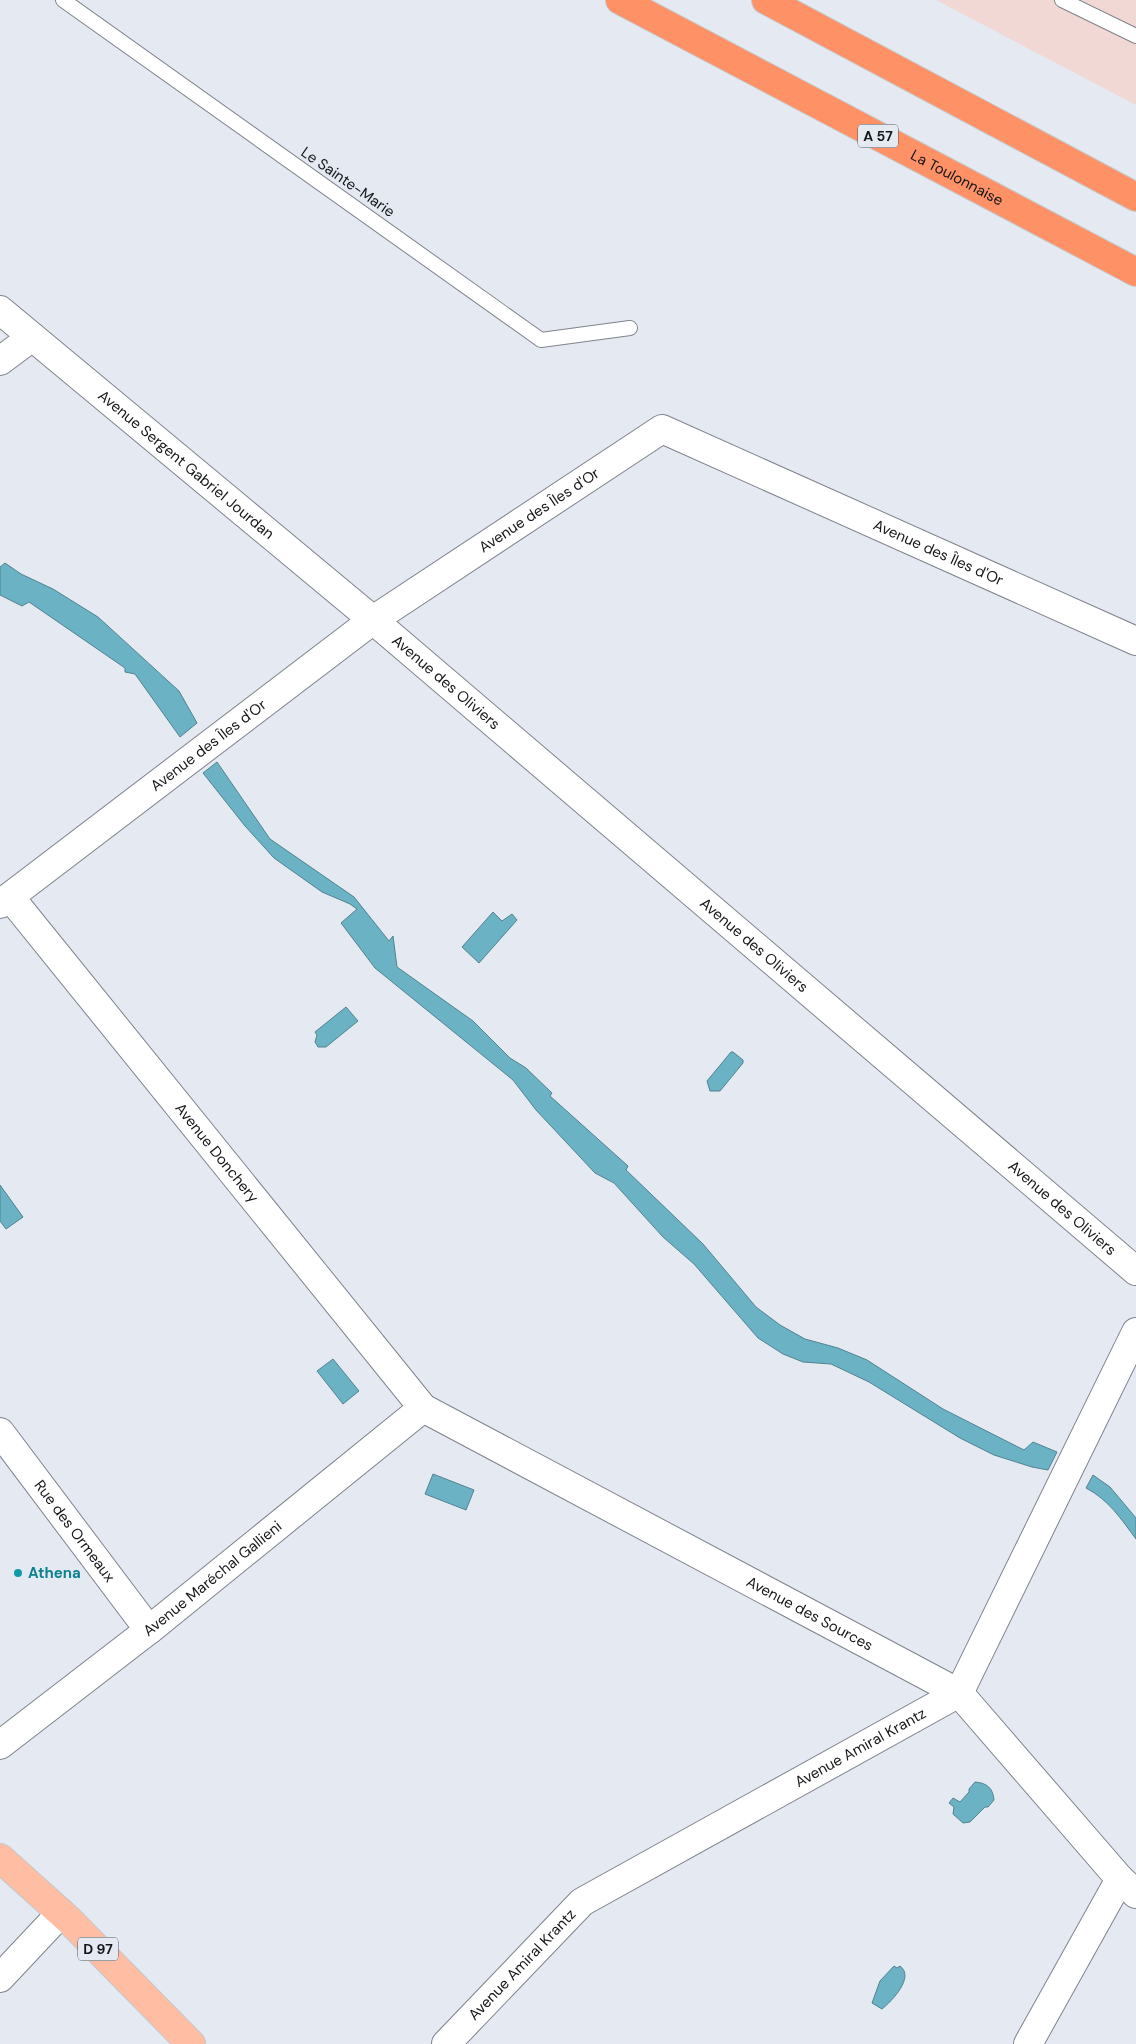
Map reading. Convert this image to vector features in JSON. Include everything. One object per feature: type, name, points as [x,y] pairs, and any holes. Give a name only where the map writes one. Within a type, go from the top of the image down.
[{"type":"highway","name":"La Toulonnaise","points":[[620,0],[1136,272]]},
{"type":"highway","points":[[766,0],[1136,197]]},
{"type":"main road","name":"D 97","points":[[0,1858],[61,1913],[191,2044]]},
{"type":"street","name":"Avenue Sergent Gabriel Jourdan","points":[[0,310],[374,620]]},
{"type":"street","points":[[0,361],[32,337]]},
{"type":"street","name":"Avenue des Îles d'Or","points":[[5,901],[374,620],[662,429],[1136,642]]},
{"type":"street","name":"Avenue des Oliviers","points":[[374,620],[1136,1271]]},
{"type":"street","name":"Avenue Donchery","points":[[5,901],[423,1408]]},
{"type":"street","points":[[959,1693],[1136,1332]]},
{"type":"street","name":"Avenue Maréchal Gallieni","points":[[0,1745],[149,1630],[423,1408]]},
{"type":"street","name":"Avenue des Sources","points":[[423,1408],[959,1693],[1128,1887]]},
{"type":"street","name":"Rue des Ormeaux","points":[[0,1432],[149,1630]]},
{"type":"street","name":"Avenue Amiral Krantz","points":[[446,2044],[582,1902],[959,1693]]},
{"type":"street","points":[[1028,2044],[1128,1887]]},
{"type":"street","points":[[0,1978],[61,1913]]},
{"type":"lane","name":"Le Sainte-Marie","points":[[62,0],[541,340],[630,328]]},
{"type":"lane","points":[[1062,0],[1136,36]]},
{"type":"shaded area","points":[[936,0],[1136,0],[1136,105]]},
{"type":"water","points":[[5,563],[21,574],[53,589],[98,617],[179,691],[197,723],[180,737],[135,674],[125,672],[125,668],[29,602],[22,606],[0,595],[0,567]]},
{"type":"water","points":[[217,762],[270,839],[354,897],[389,941],[393,936],[397,967],[473,1021],[510,1058],[526,1068],[552,1093],[550,1096],[628,1166],[626,1170],[703,1244],[756,1307],[780,1325],[805,1339],[838,1348],[867,1360],[943,1409],[1024,1450],[1033,1442],[1057,1452],[1048,1470],[994,1455],[960,1438],[869,1382],[831,1364],[803,1362],[783,1354],[758,1338],[694,1264],[663,1237],[614,1183],[595,1173],[536,1110],[513,1080],[375,968],[341,923],[357,909],[322,892],[274,858],[245,826],[203,773]]},
{"type":"water","points":[[493,912],[502,921],[512,914],[517,920],[479,963],[462,947]]},
{"type":"water","points":[[346,1007],[358,1021],[326,1047],[318,1047],[315,1042],[317,1035],[315,1032]]},
{"type":"water","points":[[731,1052],[743,1060],[743,1063],[720,1091],[710,1091],[707,1081]]},
{"type":"water","points":[[0,1185],[23,1217],[6,1229],[0,1221]]},
{"type":"water","points":[[333,1359],[359,1391],[343,1404],[317,1371]]},
{"type":"water","points":[[433,1474],[474,1490],[466,1510],[425,1494]]},
{"type":"water","points":[[1093,1475],[1110,1487],[1136,1518],[1136,1539],[1108,1504],[1086,1488]]},
{"type":"water","points":[[975,1782],[989,1787],[994,1800],[970,1822],[963,1823],[953,1814],[954,1807],[949,1803],[953,1798],[960,1802]]},
{"type":"water","points":[[894,1966],[897,1968],[900,1966],[904,1971],[904,1982],[896,1995],[882,2009],[872,2003],[880,1981]]},
{"type":"place","name":"Athena","points":[[18,1573]]}]
